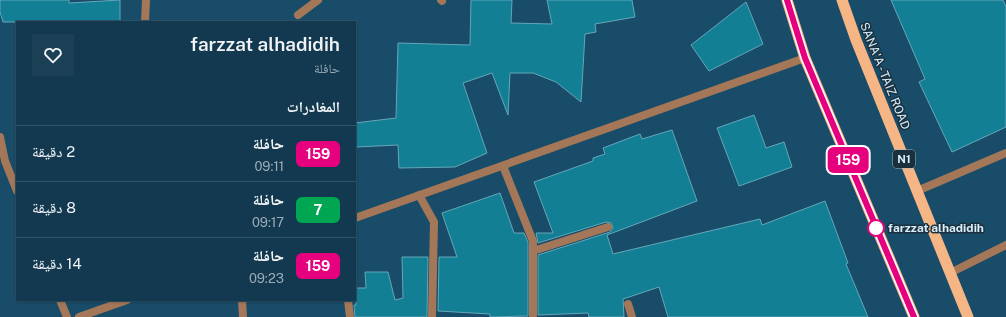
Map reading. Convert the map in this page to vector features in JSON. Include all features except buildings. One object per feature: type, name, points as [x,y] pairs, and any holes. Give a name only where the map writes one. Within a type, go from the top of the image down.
[{"type":"highway","points":[[787,0],[805,58],[914,317]]},
{"type":"highway","name":"SANA'A - TAIZ ROAD","points":[[842,0],[856,40],[968,317]]},
{"type":"street","points":[[145,21],[146,0]]},
{"type":"street","points":[[298,15],[318,0]]},
{"type":"street","points":[[356,218],[805,58]]},
{"type":"street","points":[[0,137],[3,162],[16,189]]},
{"type":"street","points":[[917,191],[1006,153]]},
{"type":"street","points":[[503,166],[533,241],[533,317]]},
{"type":"street","points":[[419,195],[434,222],[432,317]]},
{"type":"street","points":[[533,251],[608,227]]},
{"type":"street","points":[[950,273],[1006,246]]},
{"type":"street","points":[[60,301],[67,317]]},
{"type":"street","points":[[80,317],[124,301]]},
{"type":"street","points":[[242,301],[243,317]]},
{"type":"street","points":[[348,301],[350,317]]},
{"type":"street","points":[[628,304],[632,317]]},
{"type":"bus line","name":"159","points":[[787,0],[805,58],[914,317]]},
{"type":"place","name":"farzzat alhadidih","points":[[876,228]]}]
